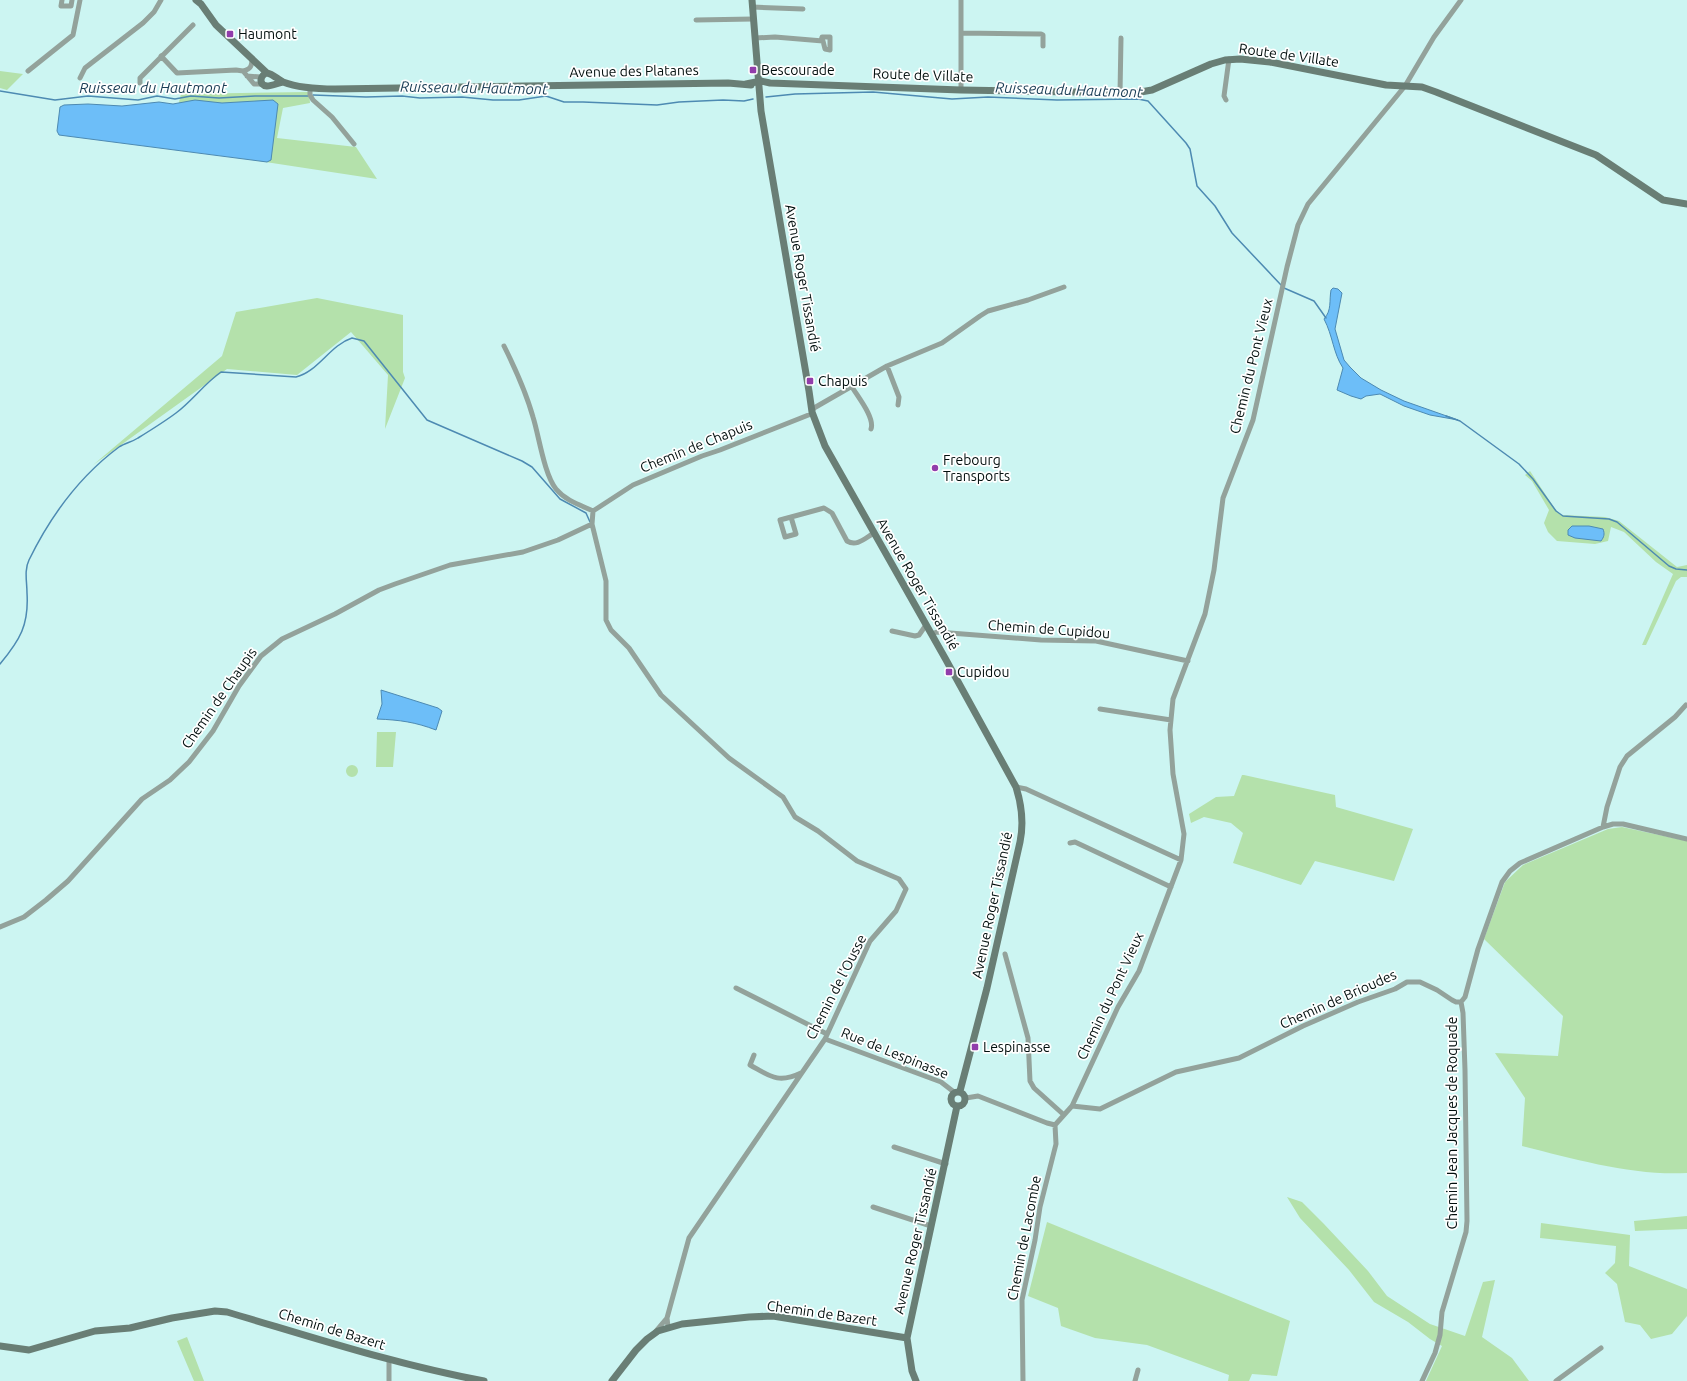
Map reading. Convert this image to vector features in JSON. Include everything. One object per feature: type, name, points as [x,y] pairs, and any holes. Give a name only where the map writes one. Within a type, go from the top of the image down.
[{"type":"street","points":[[62,0],[61,6],[71,6],[72,0]]},
{"type":"street","points":[[28,71],[73,35],[80,0]]},
{"type":"street","points":[[80,78],[85,68],[154,12],[161,0]]},
{"type":"street","points":[[196,0],[201,4],[216,25],[259,65],[266,78]]},
{"type":"street","points":[[961,0],[961,90]]},
{"type":"street","points":[[1405,86],[1434,37],[1461,0]]},
{"type":"street","points":[[752,3],[803,9]]},
{"type":"street","name":"Avenue Roger Tissandié","points":[[752,3],[758,84],[769,160],[812,412],[825,446],[1016,787],[1022,809],[1023,830],[987,988],[957,1092]]},
{"type":"street","points":[[696,20],[753,19]]},
{"type":"street","points":[[140,83],[140,78],[193,25]]},
{"type":"street","points":[[961,33],[1041,34],[1043,35],[1043,46]]},
{"type":"street","points":[[755,38],[775,37],[821,41]]},
{"type":"street","points":[[1120,93],[1121,38]]},
{"type":"street","points":[[161,56],[176,72],[243,71],[250,68],[252,65],[252,58]]},
{"type":"street","points":[[1226,100],[1224,96],[1229,59]]},
{"type":"street","name":"Route de Villate","points":[[758,84],[770,83],[961,90],[1142,93],[1211,64],[1229,59],[1270,62],[1386,85],[1422,87],[1596,156],[1664,200],[1687,204]]},
{"type":"street","points":[[243,71],[247,76],[266,78]]},
{"type":"street","name":"Avenue des Platanes","points":[[266,78],[310,88],[335,89],[758,84]]},
{"type":"street","name":"Chemin du Pont Vieux","points":[[1072,1106],[1118,1007],[1139,971],[1181,860],[1184,834],[1173,774],[1171,720],[1173,699],[1205,614],[1214,570],[1223,498],[1253,420],[1298,225],[1308,204],[1405,86]]},
{"type":"street","points":[[310,88],[310,95],[313,100],[332,117],[354,144]]},
{"type":"street","name":"Chemin de Chapuis","points":[[593,511],[633,485],[702,456],[811,414],[814,408],[887,366],[917,355],[942,342],[988,312],[1028,300],[1064,286]]},
{"type":"street","points":[[504,346],[528,403],[551,481],[557,490],[568,499],[593,511]]},
{"type":"street","points":[[887,366],[899,397],[898,405]]},
{"type":"street","points":[[852,387],[873,424],[871,429]]},
{"type":"street","points":[[792,517],[824,508],[829,510],[847,541],[852,544],[856,544],[874,533]]},
{"type":"street","name":"Chemin de l'Ousse","points":[[593,511],[592,524],[606,581],[606,620],[611,630],[629,648],[661,695],[729,758],[783,797],[795,817],[818,831],[857,861],[899,879],[906,889],[896,911],[870,941],[826,1036],[689,1238],[667,1318],[668,1327]]},
{"type":"street","name":"Chemin de Chaupis","points":[[0,927],[24,917],[68,881],[142,800],[170,780],[189,762],[213,730],[239,686],[261,656],[282,639],[335,614],[379,590],[394,584],[450,565],[523,552],[558,540],[592,524]]},
{"type":"street","points":[[892,631],[915,636],[919,635],[926,625]]},
{"type":"street","name":"Chemin de Cupidou","points":[[931,634],[937,632],[1033,639],[1096,641],[1188,661]]},
{"type":"street","points":[[1603,827],[1607,807],[1620,766],[1627,756],[1675,717],[1686,706]]},
{"type":"street","points":[[1100,709],[1171,720]]},
{"type":"street","points":[[1016,787],[1026,789],[1181,860]]},
{"type":"street","points":[[1461,1002],[1465,997],[1478,948],[1502,882],[1510,871],[1520,863],[1613,824],[1623,824],[1687,839]]},
{"type":"street","points":[[1070,843],[1075,842],[1171,887]]},
{"type":"street","points":[[1005,954],[1028,1038],[1030,1081],[1034,1088],[1064,1115]]},
{"type":"street","name":"Chemin de Brioudes","points":[[1072,1106],[1100,1109],[1176,1072],[1239,1058],[1303,1026],[1358,1002],[1395,989],[1407,982],[1420,982],[1437,990],[1456,1002],[1461,1002]]},
{"type":"street","name":"Rue de Lespinasse","points":[[736,988],[826,1036],[934,1079],[957,1092]]},
{"type":"street","name":"Chemin Jean Jacques de Roquade","points":[[1422,1381],[1435,1353],[1440,1334],[1442,1312],[1466,1232],[1465,1070],[1463,1013],[1461,1002]]},
{"type":"street","points":[[754,1055],[750,1065],[775,1078],[788,1079],[802,1072]]},
{"type":"street","points":[[957,1092],[964,1094],[966,1098],[963,1104],[957,1106],[953,1104],[951,1096],[957,1092]]},
{"type":"street","points":[[966,1098],[978,1096],[1055,1125],[1072,1106]]},
{"type":"street","name":"Avenue Roger Tissandié","points":[[916,1381],[912,1371],[907,1338],[946,1164],[957,1106]]},
{"type":"street","name":"Chemin de Lacombe","points":[[1023,1381],[1022,1300],[1035,1240],[1040,1207],[1056,1144],[1055,1125]]},
{"type":"street","points":[[894,1147],[946,1164]]},
{"type":"street","points":[[873,1207],[931,1226]]},
{"type":"street","name":"Chemin de Bazert","points":[[0,1346],[29,1350],[95,1331],[130,1328],[172,1318],[214,1311],[227,1312],[437,1373],[484,1381]]},
{"type":"street","name":"Chemin de Bazert","points":[[612,1381],[636,1350],[655,1333],[668,1327],[705,1321],[773,1316],[907,1338]]},
{"type":"street","name":"Chemin de l'Ousse","points":[[655,1333],[667,1318]]},
{"type":"street","points":[[1556,1381],[1601,1348]]},
{"type":"street","points":[[389,1360],[389,1381]]},
{"type":"street","points":[[1135,1381],[1138,1370]]},
{"type":"green space","points":[[0,71],[23,74],[7,90],[0,88]]},
{"type":"green space","points":[[309,92],[310,103],[283,108],[277,138],[356,147],[377,179],[168,147],[181,94]]},
{"type":"green space","points":[[317,298],[403,315],[403,372],[405,378],[385,429],[388,375],[351,332],[297,375],[227,369],[93,465],[222,356],[236,312]]},
{"type":"green space","points":[[1530,471],[1555,509],[1561,515],[1605,517],[1619,521],[1677,567],[1687,565],[1687,577],[1681,577],[1676,581],[1646,645],[1642,645],[1673,574],[1656,562],[1624,532],[1611,527],[1608,541],[1595,544],[1557,541],[1548,532],[1544,523],[1549,510],[1532,481],[1525,475]]},
{"type":"green space","points":[[377,732],[396,732],[393,767],[376,767]]},
{"type":"green space","points":[[350,765],[354,765],[358,771],[354,777],[350,777],[346,773],[346,769]]},
{"type":"green space","points":[[1242,775],[1335,795],[1336,807],[1413,829],[1394,881],[1315,861],[1301,885],[1233,863],[1243,833],[1231,823],[1204,817],[1191,823],[1189,814],[1216,797],[1234,796]]},
{"type":"green space","points":[[1622,827],[1687,841],[1687,1173],[1646,1172],[1604,1166],[1522,1146],[1525,1098],[1495,1053],[1558,1056],[1563,1016],[1484,939],[1505,882],[1523,865],[1608,829]]},
{"type":"green space","points":[[1287,1197],[1302,1202],[1368,1271],[1387,1296],[1430,1324],[1465,1336],[1483,1282],[1495,1280],[1482,1337],[1512,1358],[1529,1381],[1426,1381],[1442,1346],[1430,1339],[1408,1322],[1374,1302],[1349,1270],[1300,1218]]},
{"type":"green space","points":[[1687,1216],[1687,1229],[1635,1231],[1634,1221]]},
{"type":"green space","points":[[1047,1222],[1290,1321],[1277,1376],[1252,1374],[1249,1381],[1228,1381],[1229,1375],[1147,1345],[1095,1338],[1061,1326],[1058,1308],[1028,1296]]},
{"type":"green space","points":[[1541,1223],[1630,1235],[1629,1266],[1687,1289],[1687,1316],[1672,1334],[1651,1339],[1640,1325],[1625,1322],[1617,1284],[1605,1273],[1615,1263],[1616,1246],[1540,1238]]},
{"type":"green space","points":[[187,1337],[204,1381],[194,1381],[177,1341]]},
{"type":"water","points":[[195,100],[222,103],[273,100],[278,104],[271,160],[267,162],[59,135],[57,131],[60,107],[64,105],[88,104],[122,106],[159,102],[173,104]]},
{"type":"water","points":[[1333,288],[1338,289],[1342,293],[1335,329],[1344,360],[1350,367],[1361,378],[1381,390],[1404,401],[1458,420],[1430,415],[1404,406],[1380,394],[1366,396],[1361,399],[1337,390],[1343,368],[1337,356],[1324,319],[1327,316],[1331,290]]},
{"type":"water","points":[[1572,526],[1589,526],[1603,529],[1603,537],[1601,541],[1575,538],[1568,535],[1568,530]]},
{"type":"water","points":[[381,690],[438,708],[442,711],[436,730],[407,722],[377,719],[382,704]]},
{"type":"waterway","name":"Ruisseau du Hautmont","points":[[0,91],[55,100],[88,96],[138,100],[157,96],[175,99],[191,96],[219,98],[308,96]]},
{"type":"waterway","name":"Ruisseau du Hautmont","points":[[766,97],[795,94],[873,92],[952,99],[988,97],[1057,100],[1138,99],[1148,101],[1190,149],[1197,186],[1215,206],[1232,233],[1281,285]]},
{"type":"waterway","name":"Ruisseau du Hautmont","points":[[313,95],[366,97],[402,96],[420,98],[462,97],[493,100],[519,100],[546,96],[564,102],[657,105],[679,102],[723,100],[744,101],[753,99]]},
{"type":"waterway","name":"Ruisseau du Hautmont","points":[[1284,288],[1314,301],[1326,318]]},
{"type":"waterway","points":[[0,664],[18,639],[25,623],[27,604],[27,564],[37,544],[46,528],[67,498],[105,458],[119,447],[136,439],[176,413],[221,372],[296,377],[311,370],[337,346],[352,338],[364,341],[427,420],[522,461],[532,467],[560,499],[586,513],[590,522]]},
{"type":"waterway","name":"Ruisseau du Hautmont","points":[[1446,416],[1460,421],[1519,464],[1533,479],[1556,511],[1563,516],[1609,519],[1617,522],[1669,566],[1676,569],[1687,570]]},
{"type":"place","name":"Haumont","points":[[230,34]]},
{"type":"place","name":"Bescourade","points":[[753,70]]},
{"type":"place","name":"Chapuis","points":[[810,381]]},
{"type":"place","name":"Frebourg Transports","points":[[935,468]]},
{"type":"place","name":"Cupidou","points":[[949,672]]},
{"type":"place","name":"Lespinasse","points":[[975,1047]]}]
